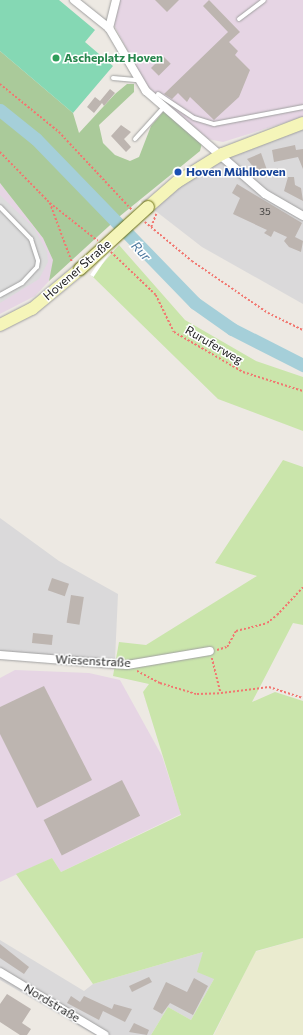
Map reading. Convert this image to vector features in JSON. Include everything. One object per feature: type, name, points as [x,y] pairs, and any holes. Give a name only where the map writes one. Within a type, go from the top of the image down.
[{"type":"main road","name":"Hovener Straße","points":[[0,325],[32,309],[77,267],[177,182],[222,154],[303,123]]},
{"type":"street","points":[[74,0],[109,28],[138,80],[266,194],[303,216]]},
{"type":"street","points":[[109,28],[116,0]]},
{"type":"street","name":"Wiesenstraße","points":[[0,656],[127,665],[210,651]]},
{"type":"street","name":"Nordstraße","points":[[0,972],[105,1035]]},
{"type":"lane","points":[[239,19],[264,0]]},
{"type":"lane","points":[[113,78],[138,80]]},
{"type":"lane","points":[[158,94],[166,105],[214,124],[303,107]]},
{"type":"lane","points":[[135,139],[166,105]]},
{"type":"lane","points":[[0,207],[31,239],[38,261],[37,267],[22,282],[0,295]]},
{"type":"path","points":[[0,152],[50,203],[101,244]]},
{"type":"path","points":[[50,203],[77,267]]},
{"type":"path","points":[[151,227],[154,218]]},
{"type":"path","name":"Ruruferweg","points":[[106,248],[144,280],[174,332],[243,372],[303,391]]},
{"type":"path","points":[[220,649],[227,647],[236,631],[267,623],[278,615],[303,587]]},
{"type":"path","points":[[210,651],[221,693]]},
{"type":"path","points":[[127,665],[160,683],[190,691],[221,693],[269,687],[303,698]]},
{"type":"shaded area","points":[[120,0],[303,0],[303,117],[223,142],[208,139],[148,89],[114,25]]},
{"type":"shaded area","points":[[303,129],[303,304],[202,247],[153,209],[195,175],[256,144]]},
{"type":"shaded area","points":[[0,183],[43,238],[54,261],[49,281],[35,296],[0,314]]},
{"type":"shaded area","points":[[0,195],[34,228],[47,252],[48,262],[39,279],[0,303]]},
{"type":"shaded area","points":[[0,518],[59,561],[118,594],[115,660],[0,651]]},
{"type":"shaded area","points":[[15,670],[89,673],[120,680],[162,756],[181,814],[61,872],[52,858],[0,882],[0,678]]},
{"type":"shaded area","points":[[0,940],[84,991],[93,984],[203,952],[214,979],[191,1020],[168,1007],[151,1035],[95,1035],[0,980]]},
{"type":"green space","name":"Ascheplatz Hoven","points":[[0,0],[59,0],[95,30],[85,42],[113,66],[73,113],[0,51]]},
{"type":"green space","points":[[0,51],[73,113],[79,133],[115,94],[127,84],[134,84],[134,92],[99,125],[103,143],[115,155],[130,161],[139,157],[151,126],[164,111],[202,143],[200,151],[120,216],[49,281],[53,260],[43,238],[0,183]]},
{"type":"green space","points":[[119,245],[185,320],[256,361],[303,377],[303,431],[218,399],[92,276]]},
{"type":"green space","points":[[283,460],[303,467],[303,625],[293,623],[252,702],[275,692],[303,701],[303,938],[256,951],[213,1035],[151,1035],[168,1007],[191,1020],[214,979],[197,972],[203,952],[93,984],[16,874],[52,858],[61,872],[181,815],[143,692],[149,684],[113,676],[119,642],[146,645],[257,576],[215,563]]},
{"type":"green space","points":[[303,938],[303,1035],[214,1035],[255,952]]},
{"type":"pier","points":[[140,201],[143,203],[94,277],[90,275]]},
{"type":"building","points":[[155,0],[179,0],[167,12]]},
{"type":"building","points":[[209,0],[240,32],[229,42],[238,51],[235,55],[250,70],[239,97],[214,120],[190,97],[187,102],[178,93],[172,99],[164,94],[228,32],[203,6]]},
{"type":"building","points":[[163,56],[171,64],[159,76],[151,68]]},
{"type":"building","points":[[110,89],[115,93],[104,106],[102,103],[94,113],[87,107],[95,97],[100,101]]},
{"type":"building","points":[[121,125],[131,132],[124,139],[131,147],[126,152],[111,136]]},
{"type":"building","points":[[295,145],[296,150],[303,149],[303,169],[298,157],[274,162],[272,150]]},
{"type":"building","points":[[261,153],[267,170],[258,173],[247,159]]},
{"type":"building","points":[[288,177],[294,177],[295,185],[301,188],[303,201],[284,191]]},
{"type":"building","points":[[237,184],[302,223],[295,237],[303,241],[301,252],[289,247],[284,241],[287,237],[274,231],[271,237],[264,233],[267,230],[233,214],[240,198],[232,193]]},
{"type":"building","points":[[52,578],[69,584],[65,596],[48,590]]},
{"type":"building","points":[[71,595],[84,597],[79,625],[67,623]]},
{"type":"building","points":[[33,633],[53,635],[52,645],[32,643]]},
{"type":"building","points":[[44,686],[92,780],[37,808],[0,734],[0,707]]},
{"type":"building","points":[[122,780],[140,816],[62,856],[44,820]]},
{"type":"building","points":[[0,944],[29,967],[24,974],[0,958]]},
{"type":"building","points":[[149,977],[152,982],[132,992],[129,986]]},
{"type":"building","points":[[194,978],[208,986],[193,1015],[170,1003],[162,1014],[153,1009],[166,982],[187,992]]},
{"type":"building","points":[[7,994],[31,1009],[22,1023],[31,1029],[27,1035],[20,1035],[0,1022],[0,1004]]},
{"type":"building","points":[[71,996],[80,1002],[84,996],[112,1009],[114,1004],[132,1009],[125,1022],[103,1011],[99,1020],[67,1003]]},
{"type":"building","points":[[134,1023],[149,1030],[147,1035],[129,1032]]},
{"type":"waterway","name":"Rur","points":[[0,110],[36,139],[195,303],[232,329],[303,365]]},
{"type":"place","name":"Ascheplatz Hoven","points":[[56,58]]},
{"type":"place","name":"Hoven Mühlhoven","points":[[178,172]]}]
